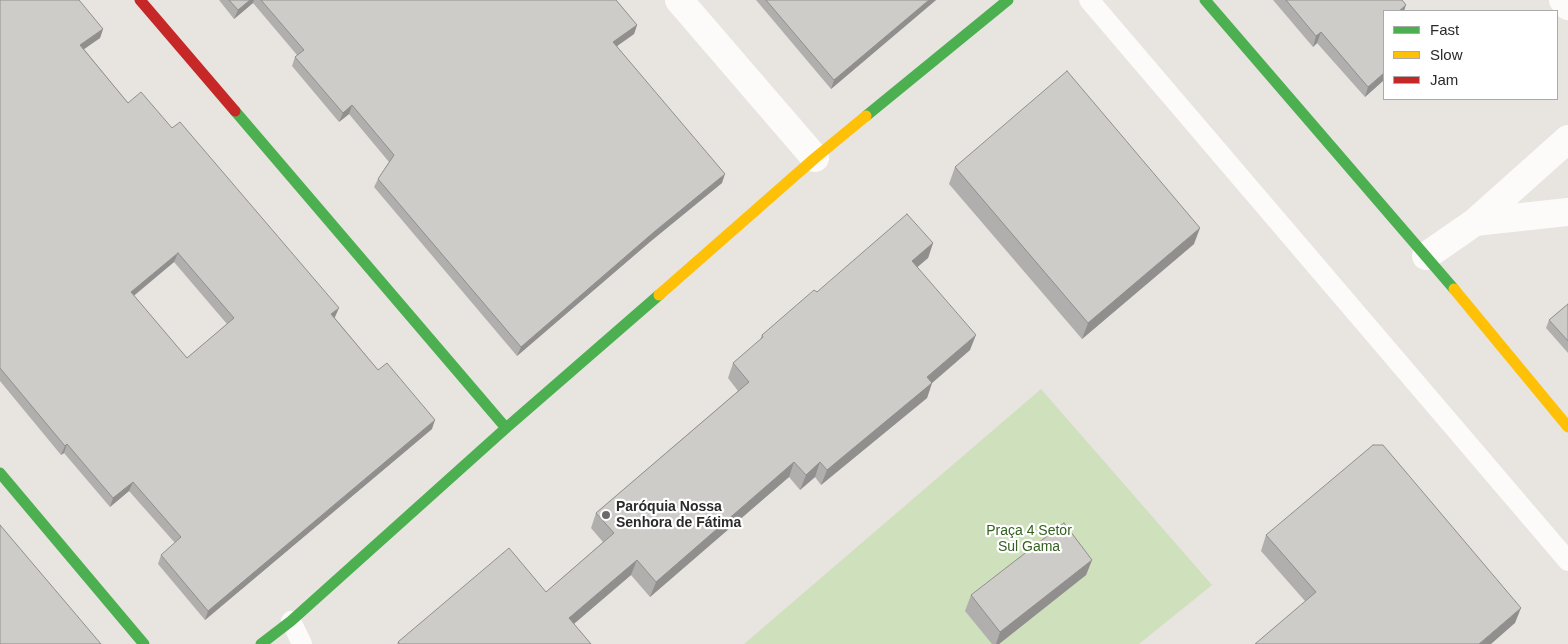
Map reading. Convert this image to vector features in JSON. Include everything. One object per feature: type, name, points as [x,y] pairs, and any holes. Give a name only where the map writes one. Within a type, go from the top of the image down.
[{"type":"street","points":[[140,0],[506,428]]},
{"type":"street","points":[[679,0],[814,158]]},
{"type":"street","points":[[261,644],[291,621],[506,428],[814,158],[1008,0]]},
{"type":"street","points":[[1205,0],[1426,256],[1568,427]]},
{"type":"street","points":[[1563,0],[1568,6]]},
{"type":"street","points":[[1426,256],[1475,222],[1568,139]]},
{"type":"street","points":[[1475,222],[1568,212]]},
{"type":"street","points":[[0,473],[144,644]]},
{"type":"lane","points":[[1088,0],[1568,561]]},
{"type":"lane","points":[[291,621],[302,644]]},
{"type":"green space","name":"Praça 4 Setor Sul Gama","points":[[1041,389],[1212,585],[1139,644],[744,644]]},
{"type":"building","points":[[0,0],[79,0],[103,29],[80,45],[128,103],[141,92],[172,128],[180,122],[339,308],[331,314],[378,370],[387,363],[435,420],[208,611],[161,555],[181,537],[133,482],[113,498],[67,444],[65,446],[0,368]],"holes":[[[178,253],[234,318],[187,358],[131,292]]]},
{"type":"building","points":[[229,0],[250,0],[238,10]]},
{"type":"building","points":[[261,0],[616,0],[637,25],[613,42],[725,174],[654,232],[521,347],[378,179],[394,155],[352,105],[343,113],[295,57],[304,50]]},
{"type":"building","points":[[766,0],[929,0],[834,80]]},
{"type":"building","points":[[1286,0],[1402,0],[1406,5],[1400,10],[1383,10],[1383,74],[1368,87],[1321,32],[1316,36]]},
{"type":"building","points":[[1067,71],[1200,228],[1088,323],[955,167]]},
{"type":"building","points":[[907,214],[933,243],[912,261],[976,335],[927,377],[932,383],[827,470],[820,462],[806,475],[794,462],[656,582],[637,560],[569,618],[591,644],[400,644],[398,642],[509,548],[546,592],[614,533],[596,513],[749,382],[733,363],[814,290],[817,292]]},
{"type":"building","points":[[1568,304],[1568,341],[1549,320]]},
{"type":"building","points":[[1373,445],[1383,445],[1521,608],[1479,644],[1255,644],[1316,592],[1266,535]]},
{"type":"building","points":[[1064,523],[1092,560],[1000,632],[971,595]]},
{"type":"building","points":[[0,525],[101,644],[0,644]]},
{"type":"traffic: fast","points":[[866,116],[1008,0]]},
{"type":"traffic: fast","points":[[1205,0],[1454,289]]},
{"type":"traffic: fast","points":[[235,111],[506,428]]},
{"type":"traffic: fast","points":[[261,644],[291,621],[506,428],[659,295]]},
{"type":"traffic: fast","points":[[0,473],[144,644]]},
{"type":"traffic: slow","points":[[659,295],[815,158],[866,116]]},
{"type":"traffic: slow","points":[[1454,289],[1568,427]]},
{"type":"traffic: jam","points":[[140,0],[235,111]]},
{"type":"place","name":"Paróquia Nossa Senhora de Fátima","points":[[606,515]]}]
